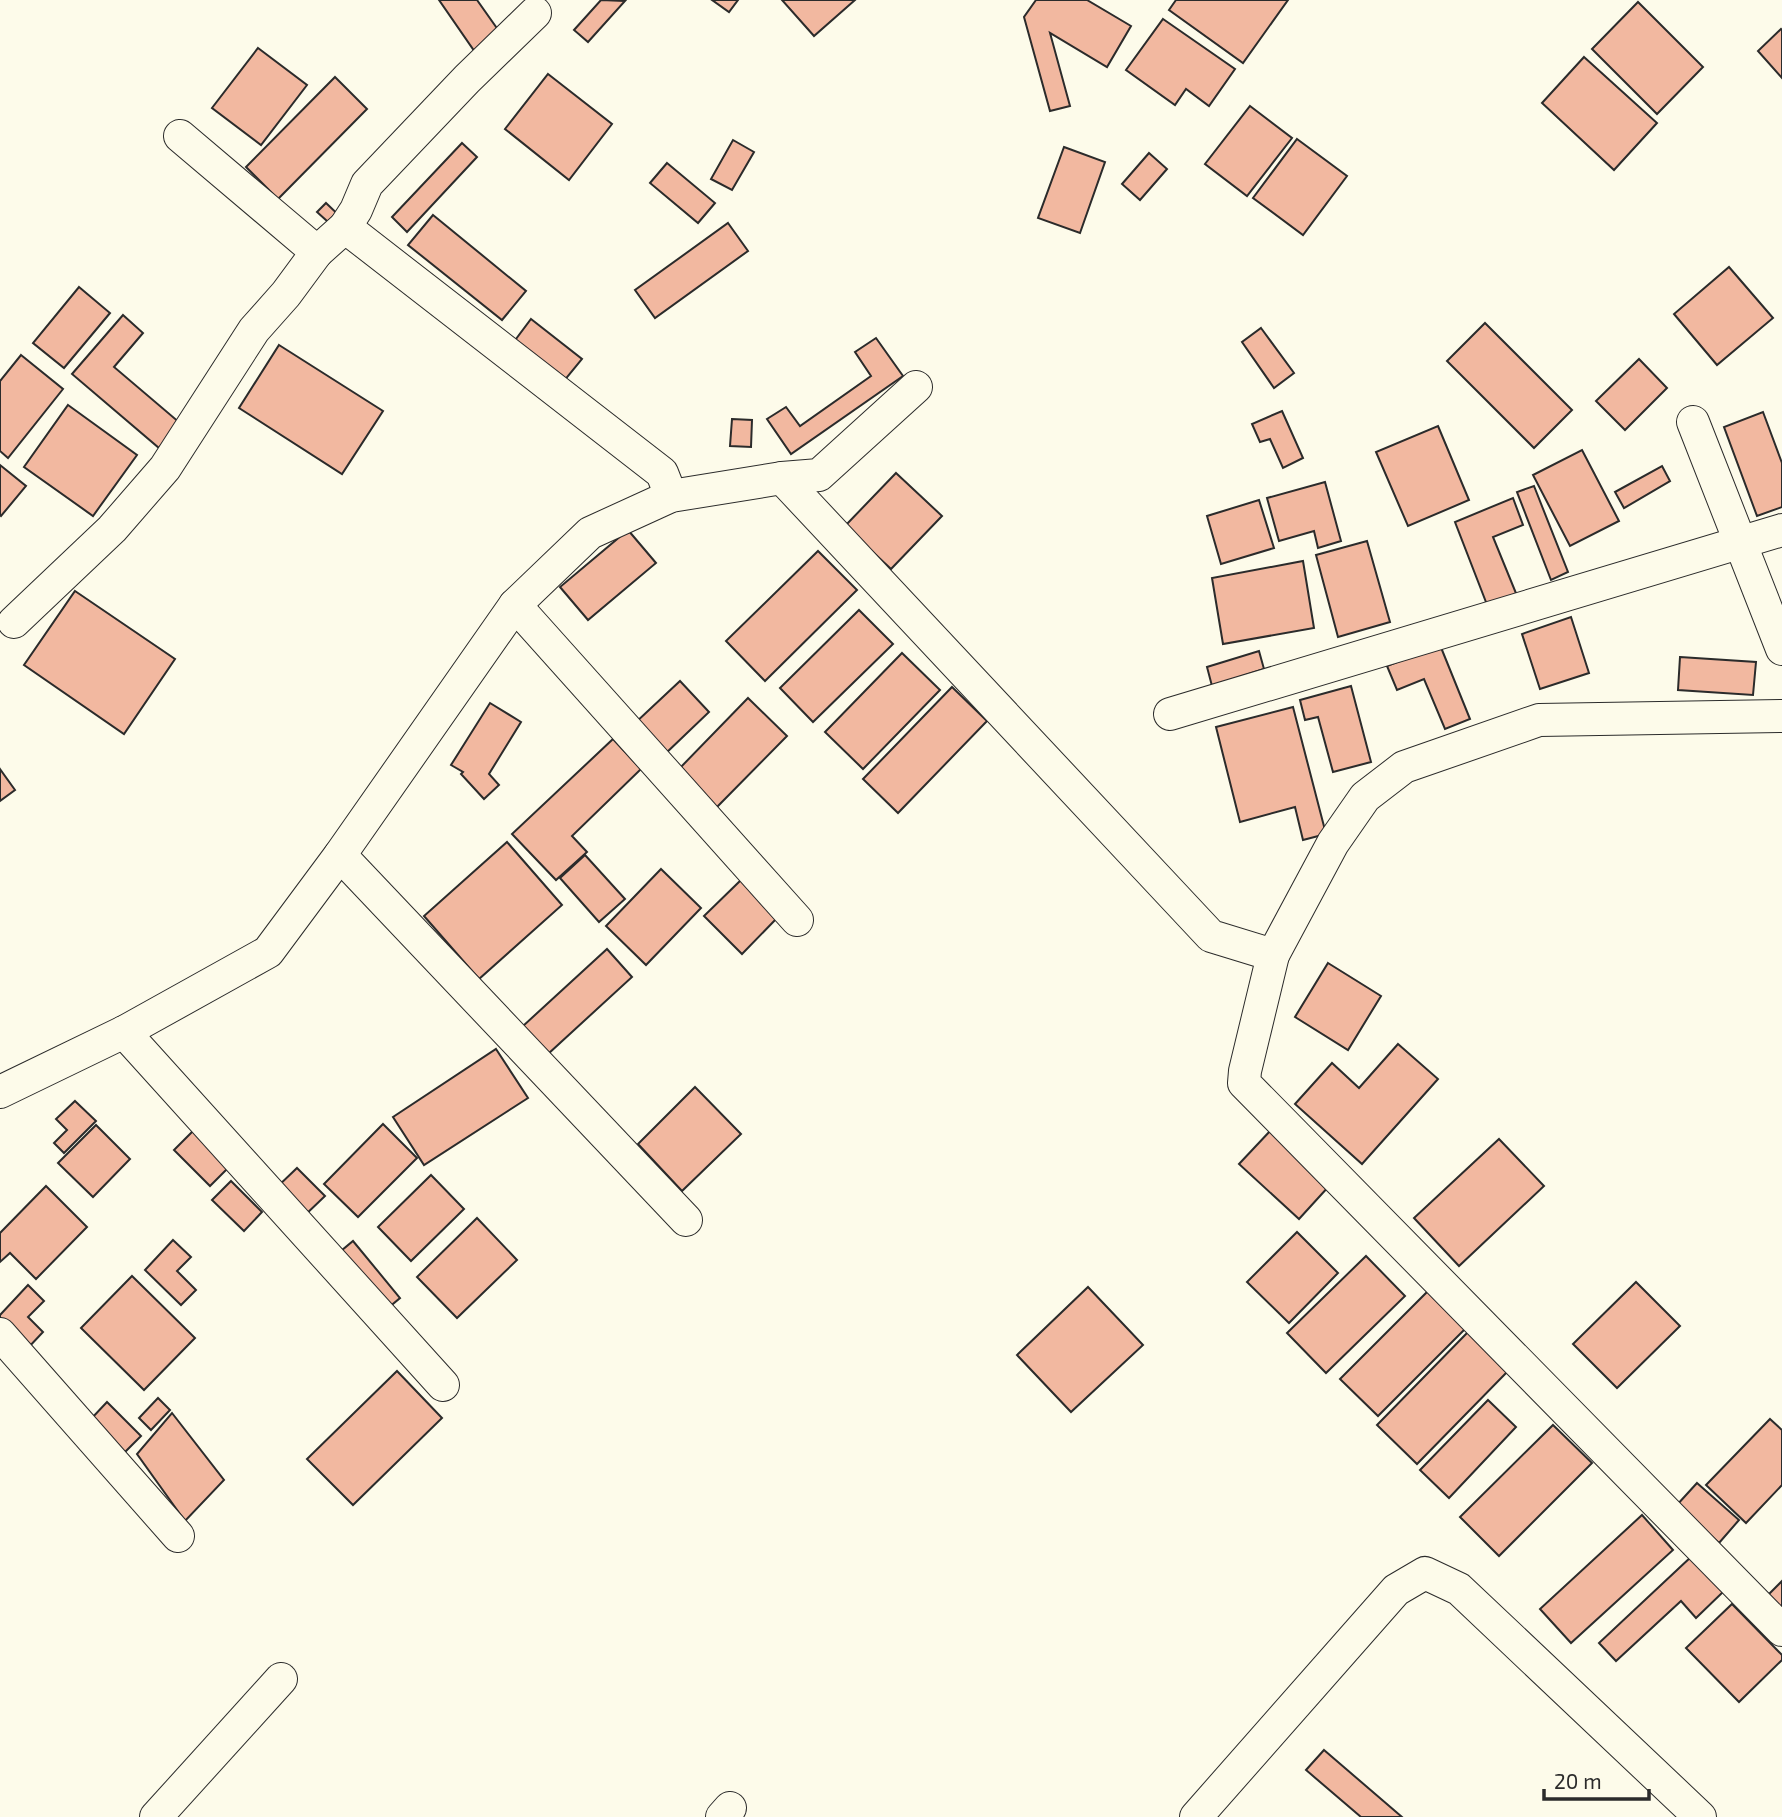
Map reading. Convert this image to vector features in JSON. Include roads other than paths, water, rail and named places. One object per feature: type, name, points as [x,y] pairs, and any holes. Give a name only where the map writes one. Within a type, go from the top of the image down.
[{"type":"street","points":[[14,622],[112,529],[165,468],[254,330],[286,294],[317,252],[345,227],[367,184],[467,79],[535,13]]},
{"type":"street","points":[[180,136],[317,252]]},
{"type":"street","points":[[345,227],[662,473],[671,496]]},
{"type":"street","points":[[0,1092],[124,1032],[268,952],[340,855],[515,605],[590,533],[671,496],[782,478],[819,475],[916,387]]},
{"type":"street","points":[[1693,422],[1782,649]]},
{"type":"street","points":[[782,478],[1211,936],[1273,956]]},
{"type":"street","points":[[1170,714],[1782,530]]},
{"type":"street","points":[[515,605],[797,920]]},
{"type":"street","points":[[1782,716],[1539,720],[1404,767],[1365,797],[1333,843],[1273,956],[1244,1083],[1782,1630]]},
{"type":"street","points":[[340,855],[686,1220]]},
{"type":"street","points":[[124,1032],[443,1385]]},
{"type":"street","points":[[0,1334],[178,1536]]},
{"type":"street","points":[[1196,1817],[1396,1590],[1425,1573],[1459,1589],[1700,1817]]},
{"type":"street","points":[[156,1817],[281,1679]]}]
